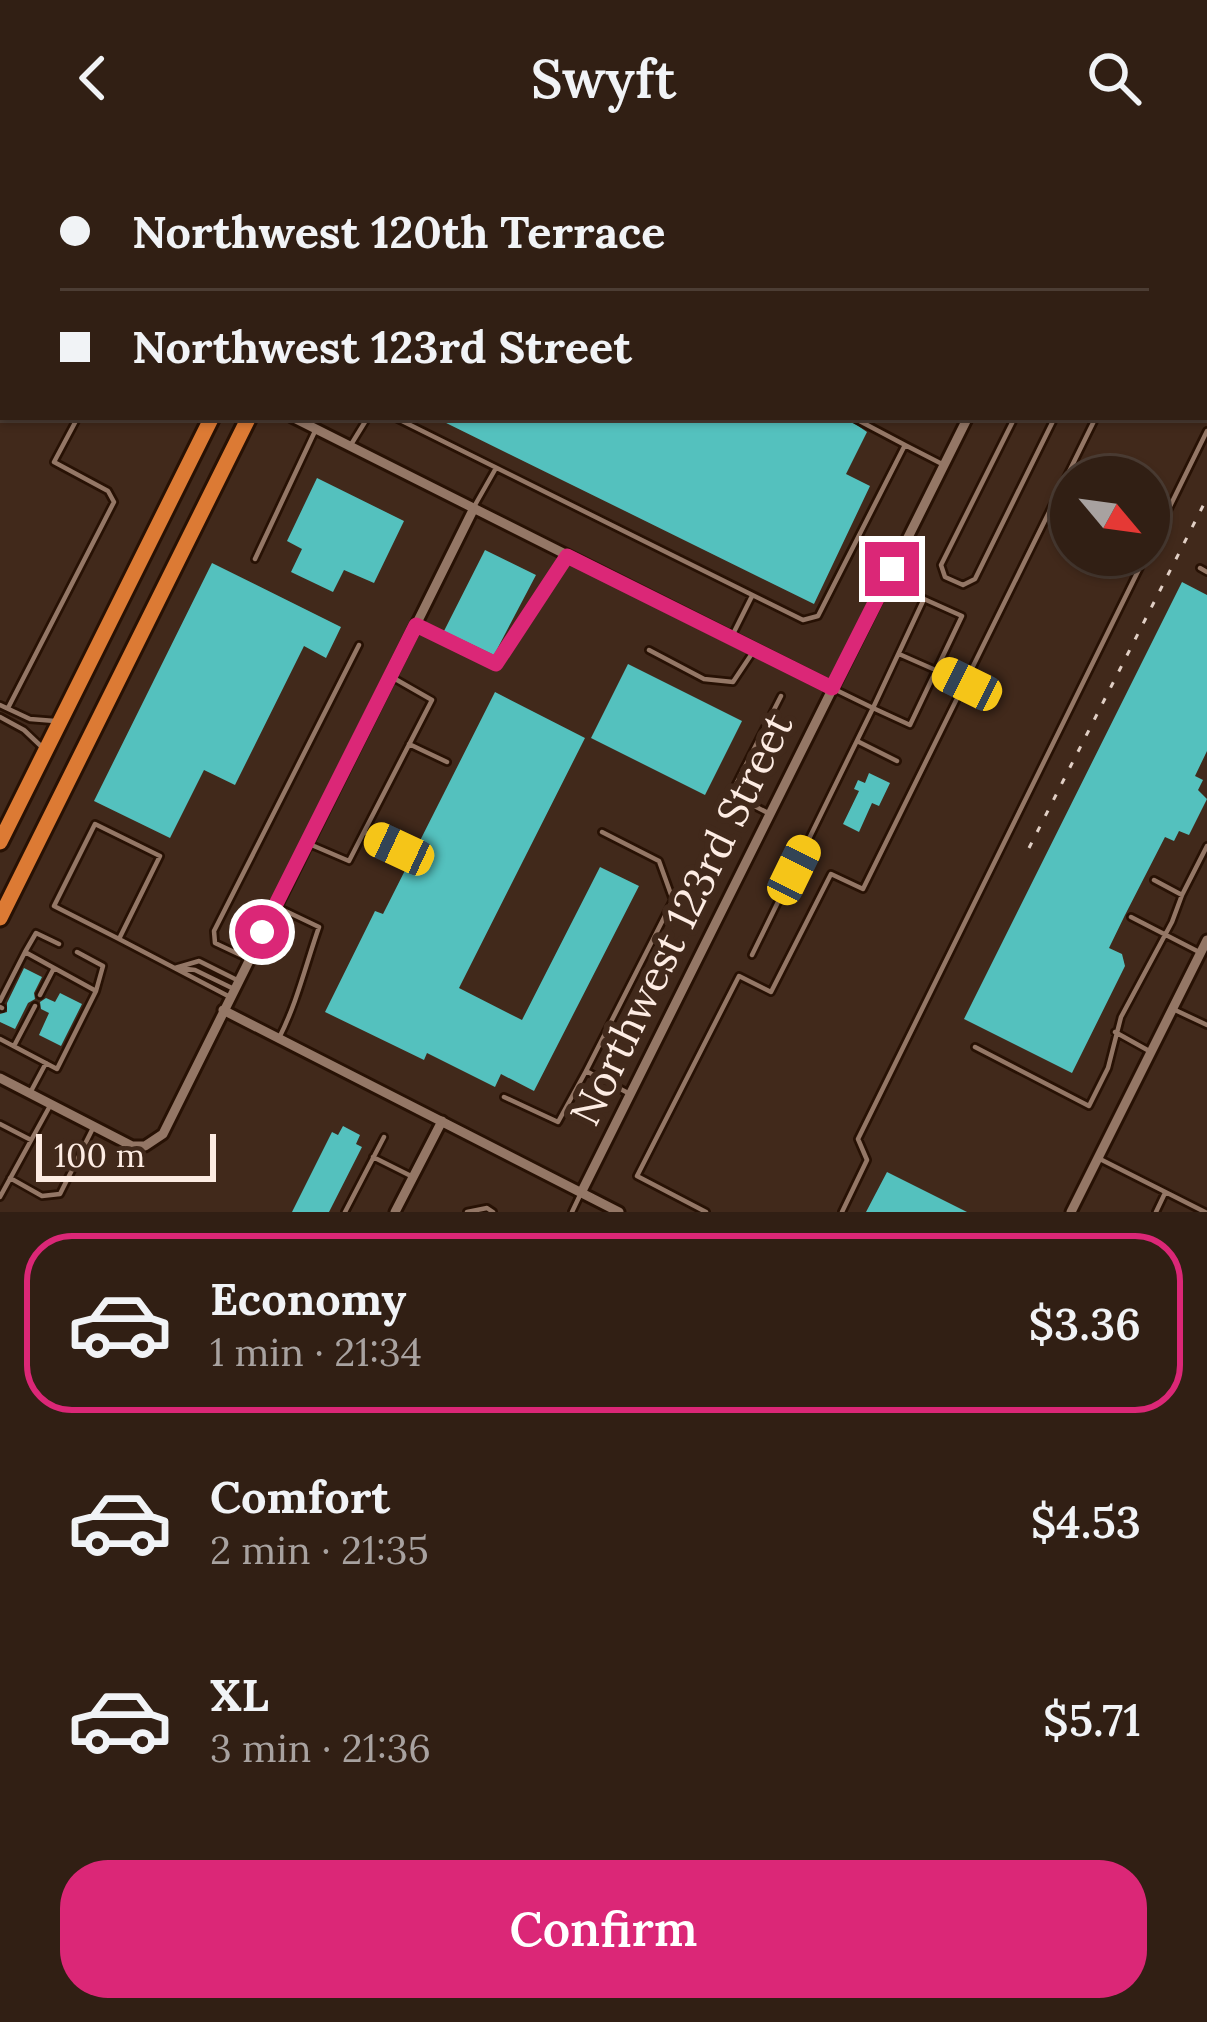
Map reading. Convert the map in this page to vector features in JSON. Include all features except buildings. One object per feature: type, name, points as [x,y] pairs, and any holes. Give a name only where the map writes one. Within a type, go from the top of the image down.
[{"type":"highway","points":[[0,842],[211,420]]},
{"type":"highway","points":[[0,918],[248,420]]},
{"type":"street","points":[[298,420],[832,688]]},
{"type":"street","name":"Northwest 123rd Street","points":[[581,1192],[966,420]]},
{"type":"street","points":[[0,1078],[132,1146],[145,1146],[163,1134],[473,510]]},
{"type":"street","points":[[1071,1212],[1207,940]]},
{"type":"street","points":[[223,1010],[619,1212]]},
{"type":"street","points":[[395,1212],[442,1121]]},
{"type":"lane","points":[[8,709],[114,502],[109,491],[55,462],[76,420]]},
{"type":"lane","points":[[350,447],[366,420]]},
{"type":"lane","points":[[400,420],[803,620],[818,616],[905,445]]},
{"type":"lane","points":[[858,420],[944,465]]},
{"type":"lane","points":[[1013,420],[940,565],[944,577],[962,585],[975,579],[1054,420]]},
{"type":"lane","points":[[706,1212],[637,1176],[739,976],[771,992],[831,874],[863,889],[1095,420]]},
{"type":"lane","points":[[255,559],[316,429]]},
{"type":"lane","points":[[1170,507],[1207,431]]},
{"type":"lane","points":[[473,510],[496,468]]},
{"type":"lane","points":[[416,625],[496,664],[567,556]]},
{"type":"lane","points":[[842,1212],[867,1160],[858,1139],[1136,576]]},
{"type":"lane","points":[[731,638],[752,596]]},
{"type":"lane","points":[[752,955],[873,708],[924,599],[962,616],[910,725],[873,708],[832,688]]},
{"type":"lane","points":[[249,959],[214,943],[214,931],[359,645]]},
{"type":"lane","points":[[650,650],[704,679],[733,682],[754,649]]},
{"type":"lane","points":[[898,654],[967,684]]},
{"type":"lane","points":[[307,843],[350,860],[432,700],[390,676]]},
{"type":"lane","points":[[770,814],[731,794],[782,696]]},
{"type":"lane","points":[[0,704],[30,719],[61,721]]},
{"type":"lane","points":[[0,717],[24,730],[46,751]]},
{"type":"lane","points":[[857,741],[897,761]]},
{"type":"lane","points":[[410,744],[447,761]]},
{"type":"lane","points":[[119,939],[160,856],[95,824],[54,906],[175,968],[234,989]]},
{"type":"lane","points":[[364,832],[399,849]]},
{"type":"lane","points":[[504,1097],[558,1122],[673,900],[659,861],[602,832]]},
{"type":"lane","points":[[974,1047],[1089,1106],[1108,1068],[1115,1032],[1207,846]]},
{"type":"lane","points":[[1154,880],[1182,895]]},
{"type":"lane","points":[[275,906],[320,927],[295,1009],[279,1038]]},
{"type":"lane","points":[[1131,917],[1201,953]]},
{"type":"lane","points":[[1,1005],[36,933],[59,944]]},
{"type":"lane","points":[[26,952],[96,991]]},
{"type":"lane","points":[[0,1039],[57,1070],[96,991],[103,966],[77,952]]},
{"type":"lane","points":[[175,968],[199,961],[234,989]]},
{"type":"lane","points":[[40,991],[54,968]]},
{"type":"lane","points":[[14,1046],[32,1006]]},
{"type":"lane","points":[[1173,1009],[1207,1024]]},
{"type":"lane","points":[[1115,1032],[1151,1052]]},
{"type":"lane","points":[[31,1094],[46,1064]]},
{"type":"lane","points":[[586,1071],[630,1094]]},
{"type":"lane","points":[[0,1197],[51,1104]]},
{"type":"lane","points":[[0,1124],[31,1141]]},
{"type":"lane","points":[[10,1178],[43,1196],[60,1194],[94,1126]]},
{"type":"lane","points":[[345,1212],[384,1137]]},
{"type":"lane","points":[[373,1157],[413,1177]]},
{"type":"lane","points":[[1098,1158],[1205,1212]]},
{"type":"lane","points":[[572,1212],[581,1192]]},
{"type":"lane","points":[[1156,1212],[1165,1193]]},
{"type":"lane","points":[[467,1212],[487,1208],[493,1212]]},
{"type":"railway","points":[[1029,848],[1207,498]]},
{"type":"route","points":[[262,932],[416,625],[496,664],[567,556],[832,688],[892,569]]}]
